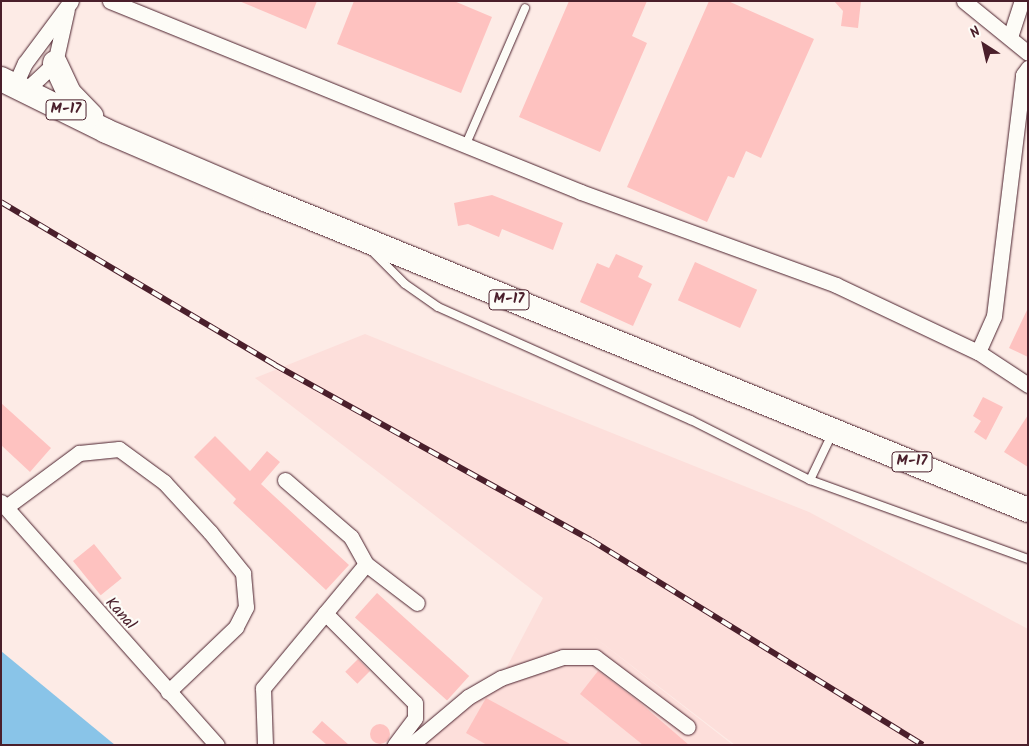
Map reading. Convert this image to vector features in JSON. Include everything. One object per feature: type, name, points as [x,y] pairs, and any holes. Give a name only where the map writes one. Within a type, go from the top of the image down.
[{"type":"main road","points":[[55,63],[69,93],[106,130]]},
{"type":"main road","name":"M-17","points":[[14,85],[106,130],[360,238],[1028,510]]},
{"type":"street","points":[[110,1],[581,192],[836,285],[978,352],[1028,385]]},
{"type":"street","points":[[964,1],[1028,53]]},
{"type":"street","points":[[1010,37],[1022,1]]},
{"type":"street","points":[[14,85],[55,63],[70,5]]},
{"type":"street","points":[[14,85],[25,63],[70,5]]},
{"type":"street","points":[[978,352],[994,316],[1023,75],[1028,68]]},
{"type":"street","points":[[4,505],[78,452],[119,449],[164,482],[210,532],[243,573],[246,607],[236,627],[168,692]]},
{"type":"street","points":[[285,480],[351,537],[366,564],[417,603]]},
{"type":"street","name":"Kanal","points":[[4,505],[217,745]]},
{"type":"street","points":[[265,745],[263,688],[366,564]]},
{"type":"street","points":[[325,613],[415,703],[415,718],[395,745]]},
{"type":"street","points":[[411,745],[476,692],[501,678],[563,657],[595,657],[688,727]]},
{"type":"lane","points":[[466,144],[525,8]]},
{"type":"lane","points":[[360,238],[404,284],[438,307],[691,420],[810,480],[1028,559]]},
{"type":"lane","points":[[810,480],[834,430]]},
{"type":"shaded area","points":[[365,334],[809,512],[1028,629],[1028,745],[735,745],[589,633],[733,745],[411,745],[501,678],[543,598],[255,378]]},
{"type":"water","points":[[1,651],[115,745],[1,745]]},
{"type":"building","points":[[239,1],[317,1],[306,29]]},
{"type":"building","points":[[354,1],[454,1],[492,17],[461,93],[337,44]]},
{"type":"building","points":[[569,1],[647,1],[632,36],[647,43],[600,152],[519,117]]},
{"type":"building","points":[[709,1],[728,1],[814,39],[761,158],[746,151],[734,178],[728,176],[707,222],[627,187]]},
{"type":"building","points":[[834,1],[861,1],[858,28],[841,26],[843,11]]},
{"type":"building","points":[[492,195],[563,223],[553,250],[502,229],[499,237],[468,224],[458,226],[454,203]]},
{"type":"building","points":[[616,254],[643,266],[638,277],[652,284],[633,326],[580,302],[597,263],[609,268]]},
{"type":"building","points":[[695,262],[757,290],[740,328],[678,300]]},
{"type":"building","points":[[1028,308],[1028,357],[1009,348]]},
{"type":"building","points":[[983,397],[1003,407],[986,440],[974,432],[981,421],[973,416]]},
{"type":"building","points":[[1,403],[51,448],[30,472],[1,445]]},
{"type":"building","points":[[1028,415],[1028,467],[1004,452]]},
{"type":"building","points":[[215,436],[250,471],[267,451],[280,462],[261,484],[349,565],[326,590],[233,503],[236,499],[194,457]]},
{"type":"building","points":[[94,544],[122,578],[101,595],[73,561]]},
{"type":"building","points":[[377,593],[469,676],[447,700],[355,618]]},
{"type":"building","points":[[358,659],[370,671],[357,684],[345,672]]},
{"type":"building","points":[[598,671],[638,701],[689,745],[643,745],[580,694]]},
{"type":"building","points":[[486,698],[572,745],[487,745],[466,733]]},
{"type":"building","points":[[322,721],[349,745],[327,745],[312,732]]},
{"type":"building","points":[[380,724],[387,727],[390,734],[387,741],[380,744],[373,741],[370,734],[373,727]]},
{"type":"railway","points":[[1,202],[275,365],[591,540],[923,745]]}]
